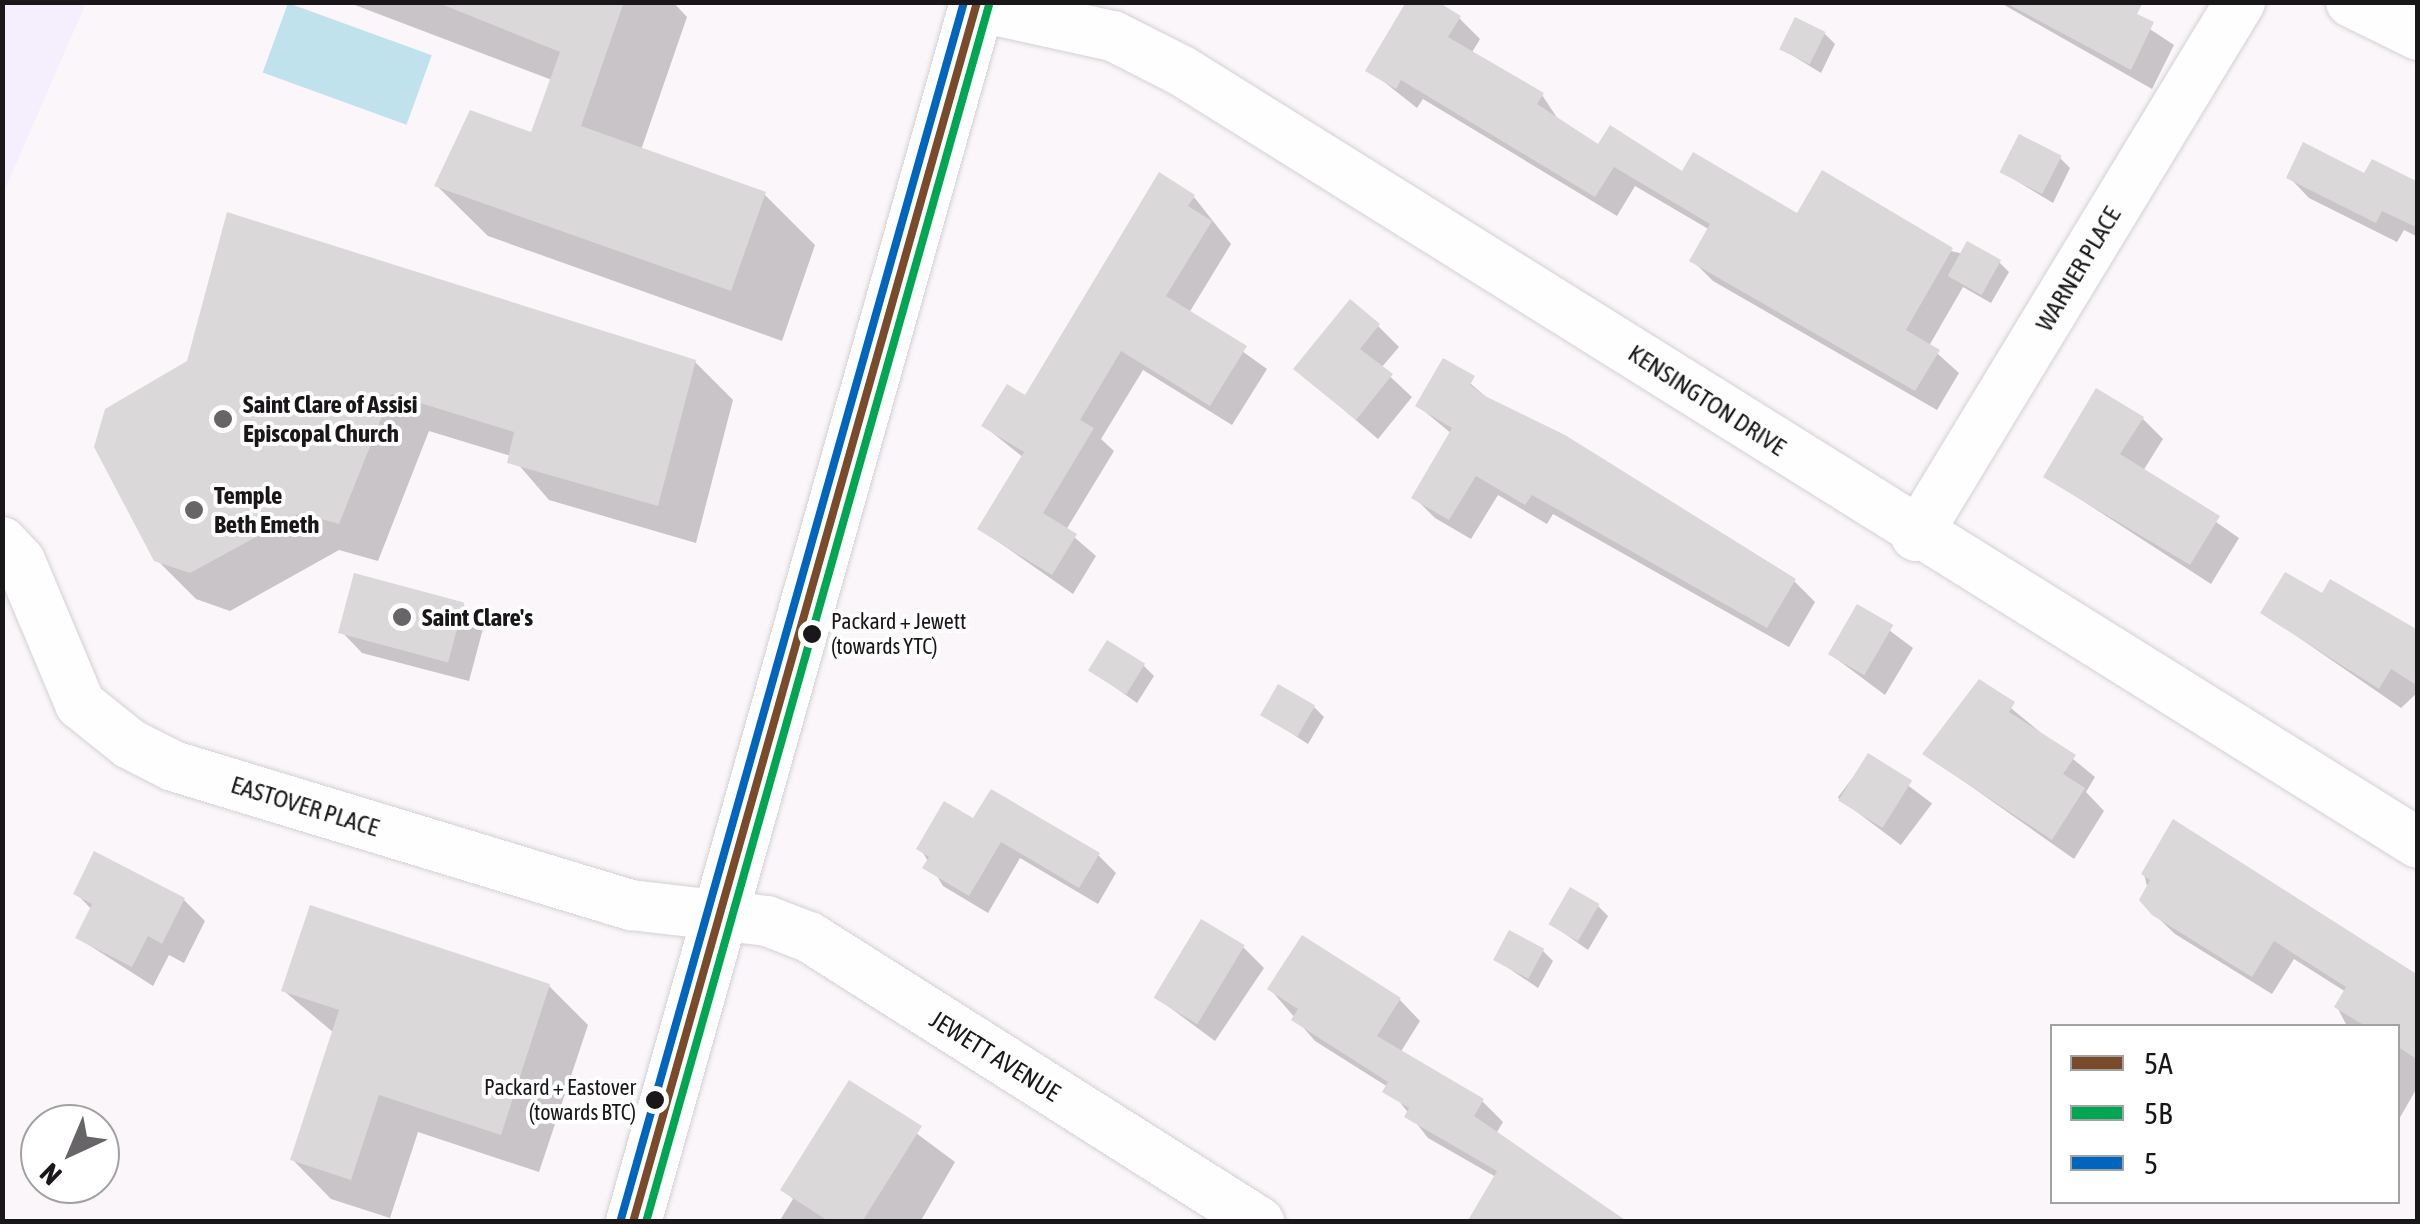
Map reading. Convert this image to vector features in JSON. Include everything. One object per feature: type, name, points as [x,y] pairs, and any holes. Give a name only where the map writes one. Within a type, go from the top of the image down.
[{"type":"main road","points":[[634,1222],[976,4]]},
{"type":"street","name":"WARNER PLACE","points":[[1916,536],[2240,2]]},
{"type":"street","points":[[2352,2],[2418,35]]},
{"type":"street","name":"KENSINGTON DRIVE","points":[[976,4],[1148,52],[1916,536],[2418,843]]},
{"type":"street","name":"EASTOVER PLACE","points":[[2,542],[20,561],[80,704],[172,766],[631,906],[721,918]]},
{"type":"street","name":"JEWETT AVENUE","points":[[721,918],[809,937],[1259,1222]]},
{"type":"shaded area","points":[[2,3],[86,3],[3,194]]},
{"type":"water","points":[[288,3],[432,55],[406,125],[263,73]]},
{"type":"building","points":[[436,2],[624,2],[581,126],[766,192],[731,291],[434,186],[470,110],[531,132],[560,52]]},
{"type":"building","points":[[1406,2],[1438,2],[1461,16],[1448,37],[1544,93],[1537,104],[1598,144],[1610,125],[1682,171],[1693,152],[1797,213],[1822,170],[1953,248],[1906,330],[1940,350],[1915,391],[1689,261],[1710,224],[1614,167],[1595,197],[1401,80],[1396,89],[1365,71]]},
{"type":"building","points":[[2004,2],[2143,2],[2137,14],[2154,22],[2131,70]]},
{"type":"building","points":[[1795,17],[1826,32],[1810,64],[1779,49]]},
{"type":"building","points":[[2019,134],[2062,156],[2042,194],[1999,172]]},
{"type":"building","points":[[2303,142],[2364,173],[2372,159],[2418,182],[2418,228],[2382,211],[2376,223],[2286,178]]},
{"type":"building","points":[[1159,172],[1195,195],[1188,206],[1212,221],[1166,296],[1247,346],[1210,406],[1121,351],[1080,420],[1094,428],[1043,513],[1077,534],[1052,575],[977,529],[1024,452],[981,426],[1007,384],[1025,395]]},
{"type":"building","points":[[227,212],[696,360],[658,506],[507,463],[514,432],[391,394],[339,524],[300,513],[190,573],[154,561],[94,447],[105,409],[187,361]]},
{"type":"building","points":[[1967,241],[2001,260],[1982,295],[1948,276]]},
{"type":"building","points":[[1350,299],[1380,324],[1360,349],[1393,374],[1356,420],[1293,369]]},
{"type":"building","points":[[1443,358],[1475,376],[1470,385],[1485,396],[1565,435],[1796,579],[1767,628],[1532,495],[1525,505],[1476,476],[1449,520],[1411,498],[1452,428],[1415,406]]},
{"type":"building","points":[[2096,388],[2144,417],[2120,454],[2220,516],[2190,565],[2043,477]]},
{"type":"building","points":[[2285,572],[2322,593],[2330,579],[2418,630],[2418,686],[2391,669],[2379,689],[2260,613]]},
{"type":"building","name":"Saint Clare's","points":[[354,573],[464,603],[448,662],[338,633]]},
{"type":"building","points":[[1857,604],[1893,625],[1864,675],[1828,654]]},
{"type":"building","points":[[1107,640],[1145,664],[1126,694],[1088,671]]},
{"type":"building","points":[[1979,679],[2015,702],[2009,712],[2076,755],[2063,774],[2085,788],[2052,840],[1922,754]]},
{"type":"building","points":[[1278,684],[1315,705],[1297,737],[1260,715]]},
{"type":"building","points":[[1868,753],[1912,781],[1882,828],[1838,800]]},
{"type":"building","points":[[991,789],[1100,853],[1079,888],[1001,842],[969,896],[922,868],[929,857],[916,849],[944,801],[973,818]]},
{"type":"building","points":[[2173,819],[2418,975],[2418,1060],[2400,1048],[2400,1024],[2362,1024],[2334,1007],[2346,987],[2274,941],[2252,977],[2152,915],[2139,900],[2150,880],[2141,874]]},
{"type":"building","points":[[94,851],[185,898],[162,944],[148,936],[132,967],[75,938],[92,904],[73,894]]},
{"type":"building","points":[[1570,887],[1599,904],[1578,941],[1548,924]]},
{"type":"building","points":[[310,905],[550,984],[501,1135],[379,1095],[351,1180],[290,1160],[339,1010],[281,991]]},
{"type":"building","points":[[1201,919],[1245,945],[1197,1024],[1154,998]]},
{"type":"building","points":[[1509,930],[1544,949],[1528,979],[1493,960]]},
{"type":"building","points":[[1302,935],[1401,998],[1377,1036],[1484,1099],[1474,1116],[1628,1222],[1467,1222],[1497,1171],[1404,1117],[1409,1108],[1382,1092],[1388,1082],[1291,1020],[1298,1009],[1267,989]]},
{"type":"building","points":[[849,1080],[922,1126],[862,1222],[830,1222],[780,1190]]},
{"type":"transit line","name":"5","points":[[621,1219],[964,2]]},
{"type":"transit line","name":"5A","points":[[633,1222],[977,2]]},
{"type":"transit line","name":"5B","points":[[646,1222],[989,5]]},
{"type":"place","name":"Saint Clare of Assisi Episcopal Church","points":[[223,419]]},
{"type":"place","name":"Temple Beth Emeth","points":[[194,510]]},
{"type":"place","name":"Saint Clare's","points":[[402,617]]},
{"type":"place","name":"Packard + Jewett (towards YTC)","points":[[812,634]]},
{"type":"place","name":"Packard + Eastover (towards BTC)","points":[[655,1100]]}]
